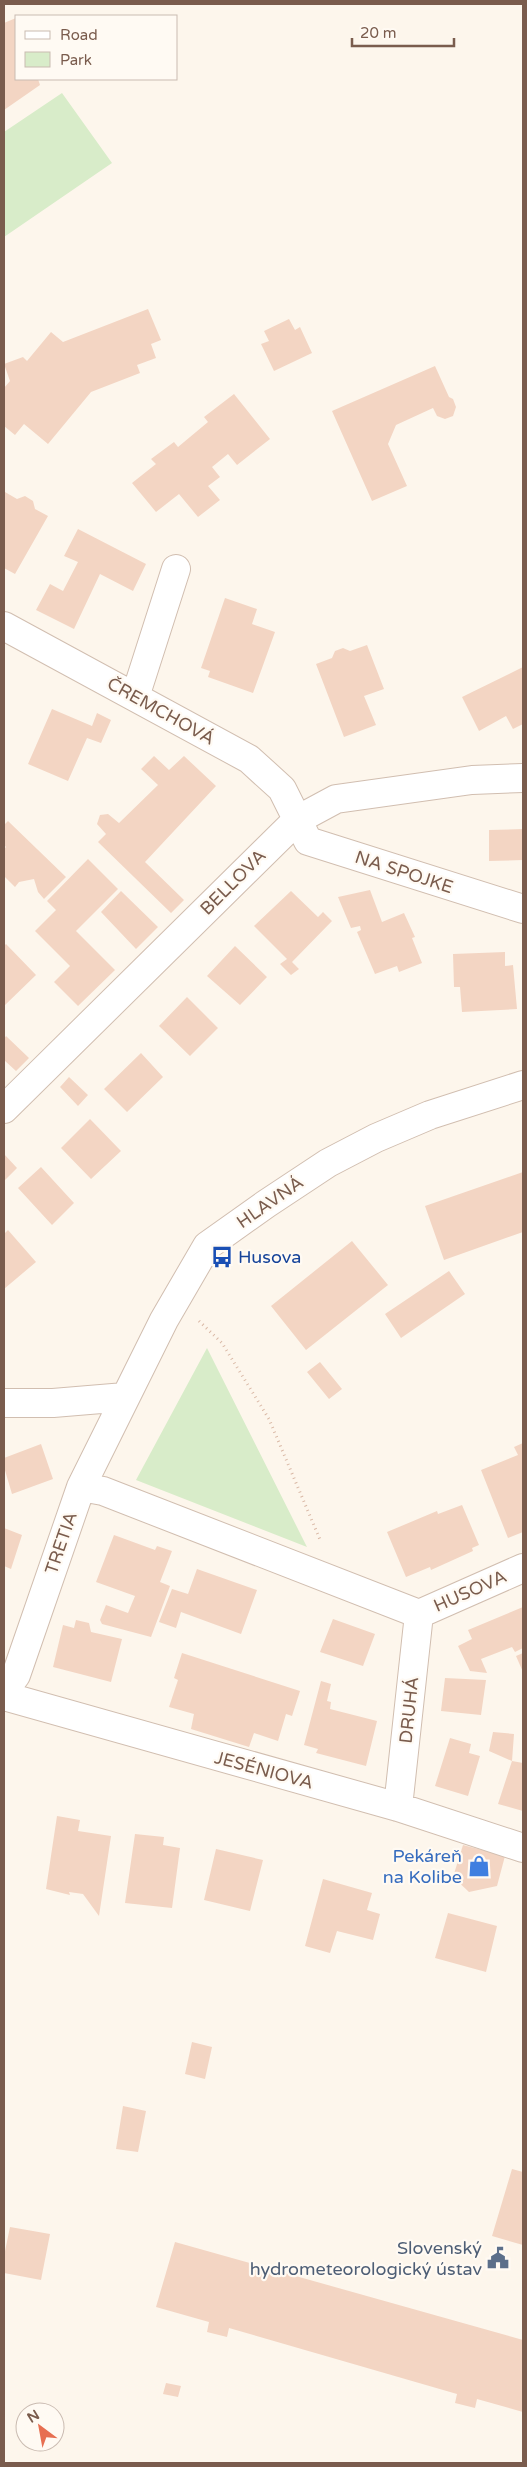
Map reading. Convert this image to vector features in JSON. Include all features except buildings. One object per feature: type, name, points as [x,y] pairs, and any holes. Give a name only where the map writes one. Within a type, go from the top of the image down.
[{"type":"street","points":[[135,696],[176,569]]},
{"type":"street","name":"ČREMCHOVÁ","points":[[4,626],[249,759],[282,789],[296,820]]},
{"type":"street","name":"BELLOVA","points":[[4,1109],[296,820],[336,799],[472,780],[523,778]]},
{"type":"street","name":"NA SPOJKE","points":[[296,820],[308,841],[523,910]]},
{"type":"street","name":"HLAVNÁ","points":[[125,1397],[164,1320],[207,1246],[328,1163],[376,1138],[430,1116],[523,1085]]},
{"type":"street","points":[[4,1403],[53,1403],[125,1397]]},
{"type":"street","name":"TRETIA","points":[[4,1690],[16,1675],[81,1487],[125,1397]]},
{"type":"street","name":"HUSOVA","points":[[81,1487],[110,1494],[419,1614],[523,1568]]},
{"type":"street","name":"DRUHÁ","points":[[398,1807],[419,1614]]},
{"type":"street","name":"JESÉNIOVA","points":[[4,1696],[398,1807],[523,1848]]},
{"type":"path","points":[[194,1317],[222,1343],[269,1419],[338,1584]]},
{"type":"green space","points":[[62,93],[112,163],[4,237],[4,132]]},
{"type":"green space","points":[[207,1348],[307,1547],[136,1480]]},
{"type":"place","name":"Husova","points":[[222,1257]]},
{"type":"place","name":"Pekáreň na Kolibe","points":[[479,1866]]},
{"type":"place","name":"Slovenský hydrometeorologický ústav","points":[[498,2258]]}]
